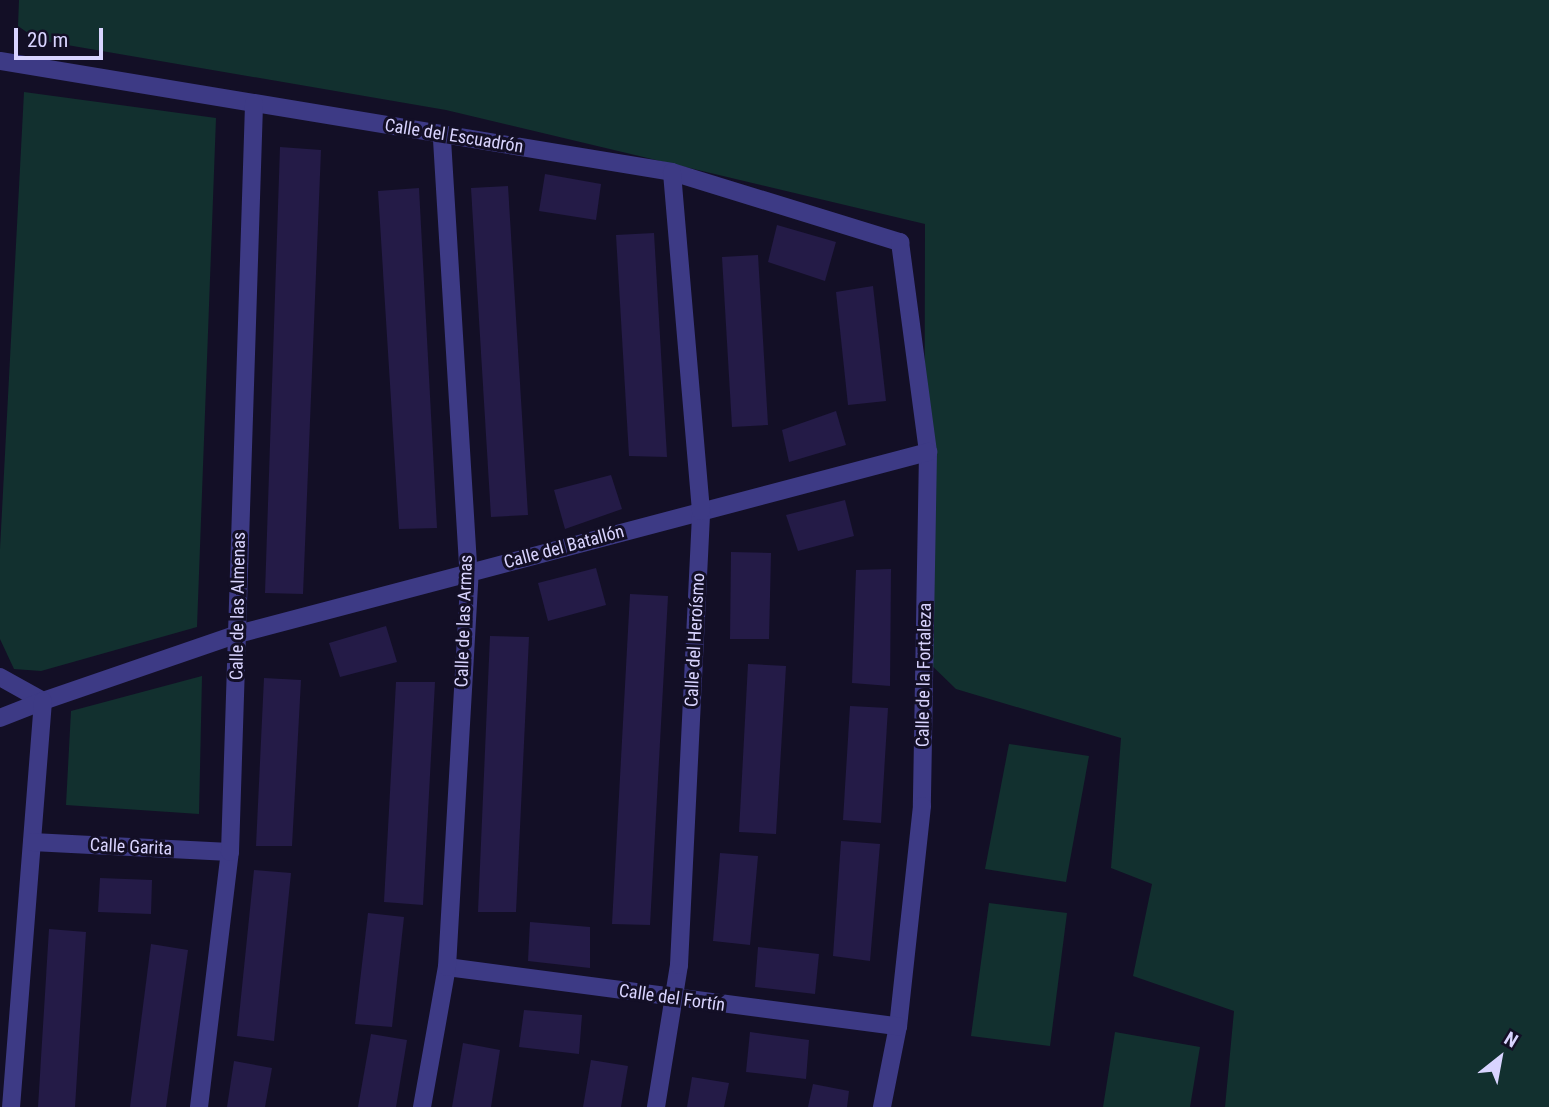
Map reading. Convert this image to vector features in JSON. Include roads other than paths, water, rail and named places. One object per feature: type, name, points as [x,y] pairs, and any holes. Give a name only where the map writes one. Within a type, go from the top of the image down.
[{"type":"street","name":"Calle del Escuadrón","points":[[0,61],[672,172],[900,242]]},
{"type":"street","name":"Calle de las Almenas","points":[[199,1107],[230,852],[254,103]]},
{"type":"street","name":"Calle de las Armas","points":[[422,1107],[447,967],[468,572],[442,134]]},
{"type":"street","name":"Calle del Heroísmo","points":[[656,1107],[675,998],[701,511],[672,172]]},
{"type":"street","name":"Calle de la Fortaleza","points":[[882,1107],[898,1026],[922,806],[928,452],[900,242]]},
{"type":"street","name":"Calle del Batallón","points":[[0,718],[238,634],[928,452]]},
{"type":"street","points":[[0,677],[43,701],[11,1107]]},
{"type":"street","name":"Calle Garita","points":[[32,842],[230,852]]},
{"type":"street","name":"Calle del Fortín","points":[[447,967],[898,1026]]}]
